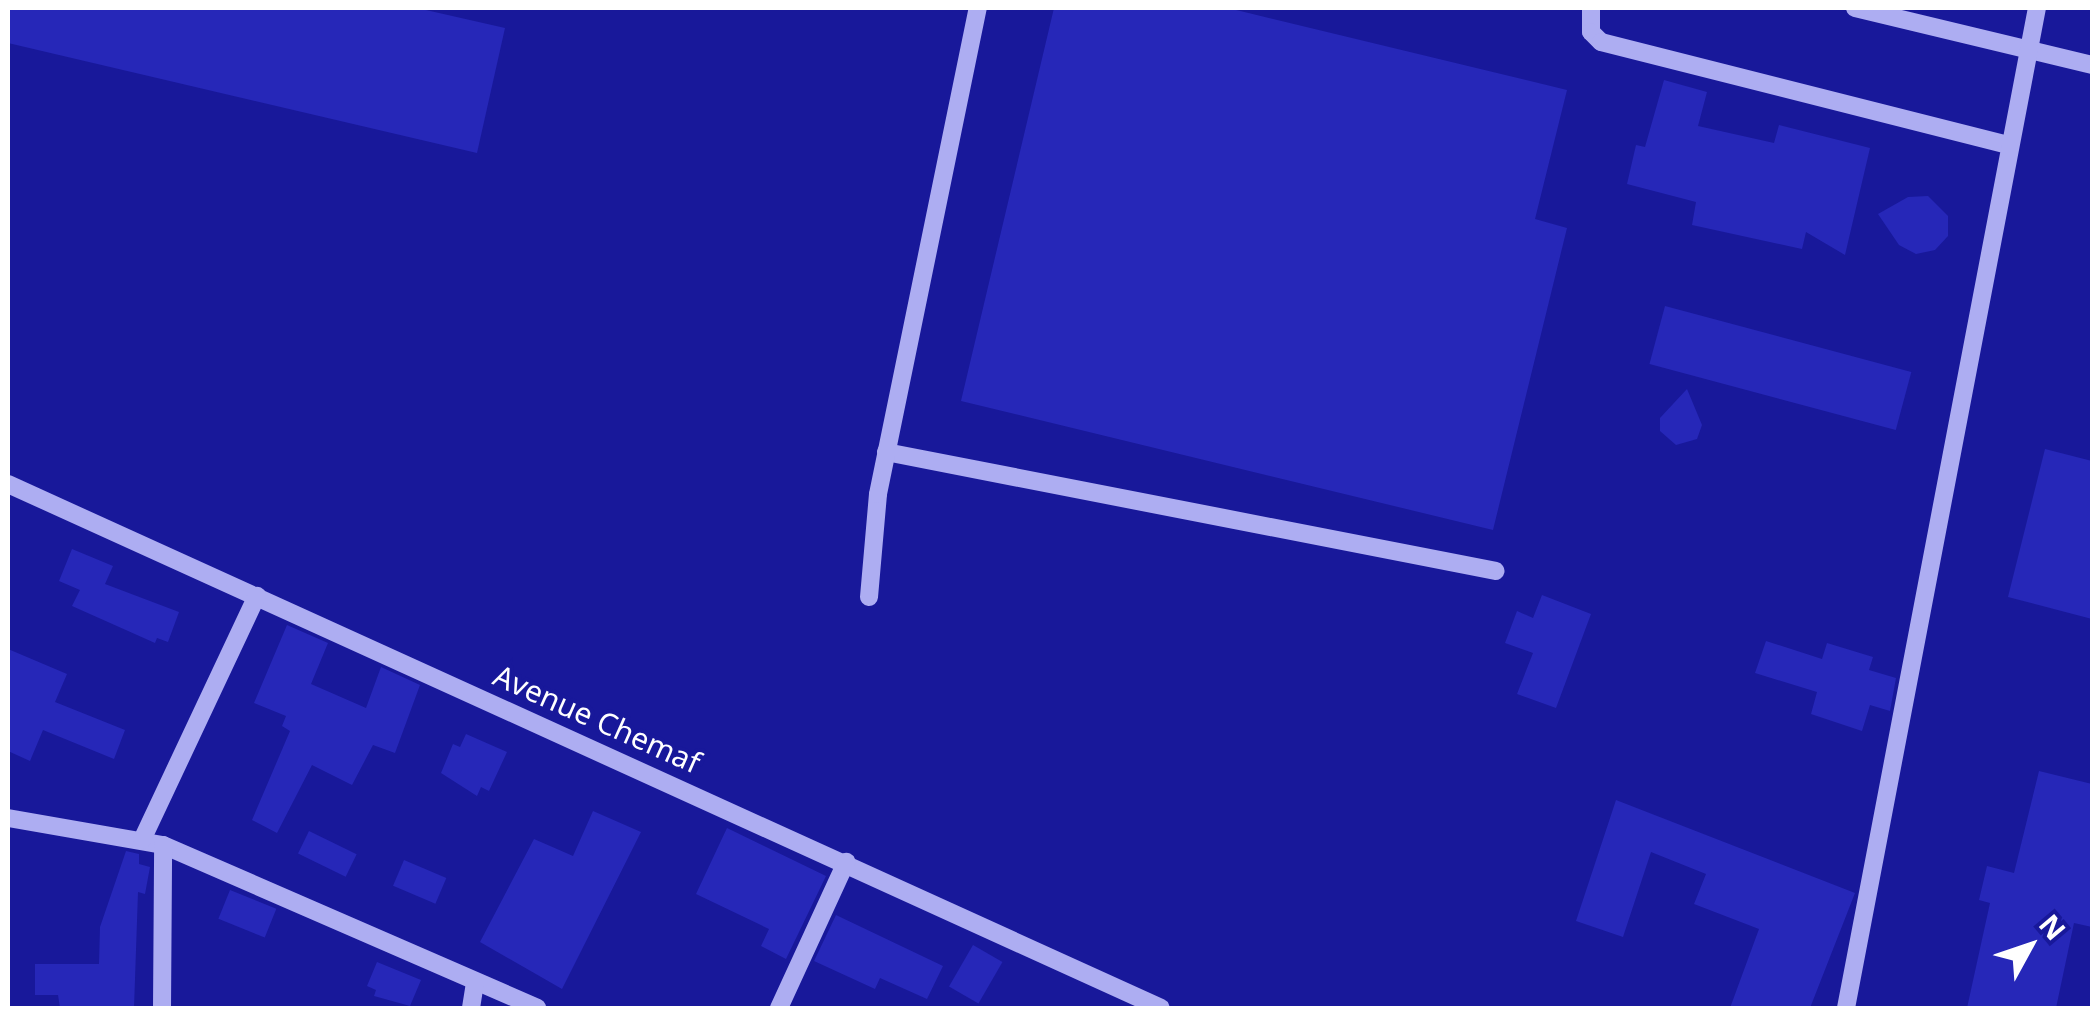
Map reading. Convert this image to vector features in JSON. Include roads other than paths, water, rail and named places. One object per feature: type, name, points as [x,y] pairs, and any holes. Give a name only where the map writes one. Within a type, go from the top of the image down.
[{"type":"street","points":[[869,598],[886,452],[978,8]]},
{"type":"street","points":[[1591,8],[1591,32],[1601,42],[2009,145]]},
{"type":"street","points":[[1855,8],[2092,65]]},
{"type":"street","points":[[1846,1008],[2038,8]]},
{"type":"street","points":[[886,452],[1496,571]]},
{"type":"street","name":"Avenue Chemaf","points":[[8,484],[1162,1008]]},
{"type":"street","points":[[142,840],[257,596]]},
{"type":"street","points":[[8,818],[163,846],[537,1008]]},
{"type":"street","points":[[162,1008],[163,846]]},
{"type":"street","points":[[779,1008],[846,862]]},
{"type":"street","points":[[471,1008],[475,982]]}]
